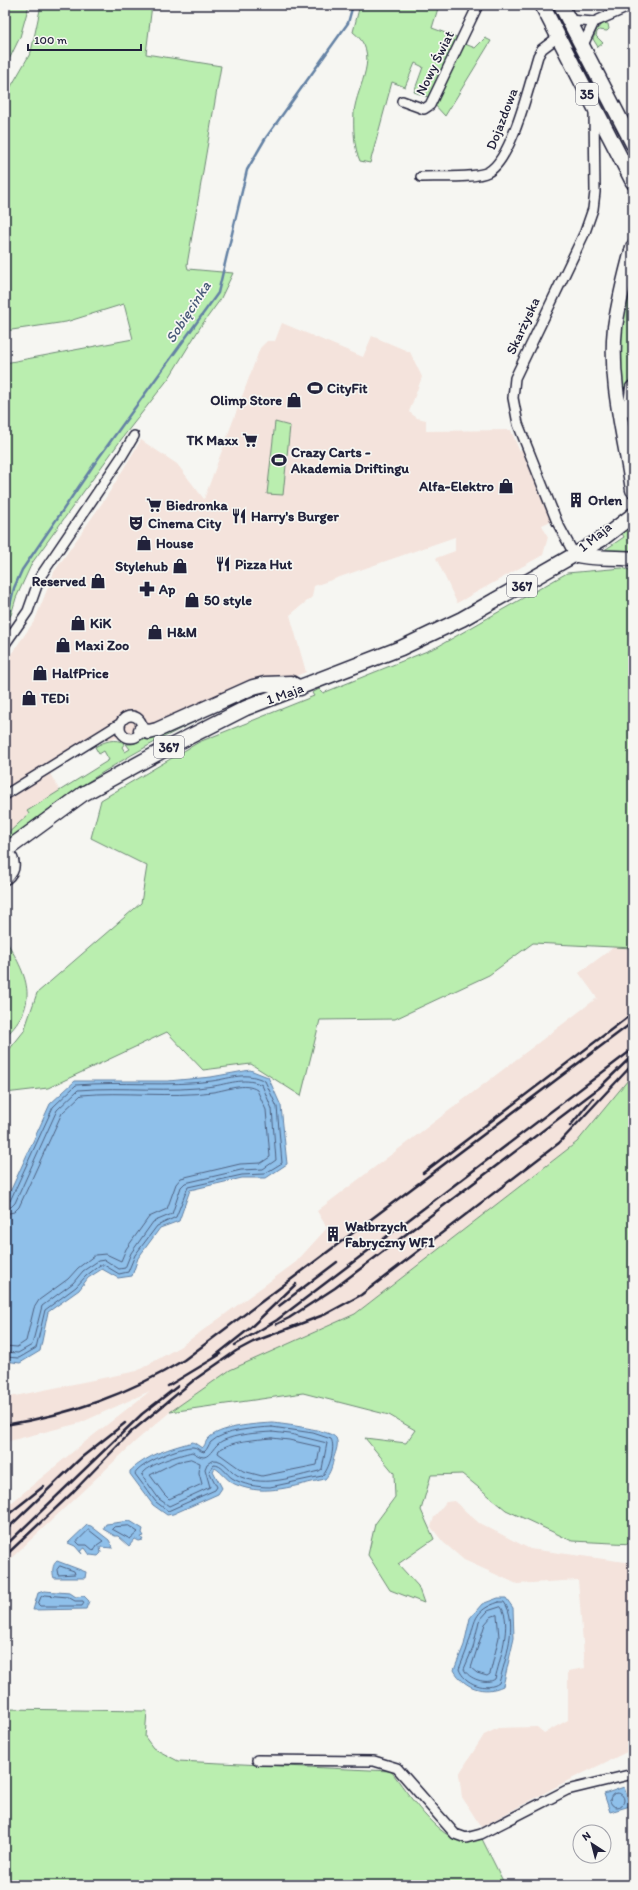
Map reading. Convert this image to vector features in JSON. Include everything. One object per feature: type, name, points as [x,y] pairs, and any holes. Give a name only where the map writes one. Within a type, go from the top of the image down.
[{"type":"main road","name":"35","points":[[542,5],[633,182]]},
{"type":"main road","name":"35","points":[[561,5],[633,144]]},
{"type":"main road","points":[[633,247],[619,301],[615,329],[616,393],[633,490]]},
{"type":"main road","points":[[633,388],[631,404],[633,412]]},
{"type":"main road","name":"1 Maja","points":[[574,554],[633,504]]},
{"type":"main road","name":"1 Maja","points":[[7,854],[46,821],[83,794],[176,743],[246,708],[401,648],[462,619],[602,539],[633,515]]},
{"type":"main road","points":[[574,554],[585,557],[604,556],[633,559]]},
{"type":"main road","points":[[141,730],[149,732],[157,730],[253,687],[265,684],[291,683],[300,688]]},
{"type":"main road","name":"367","points":[[5,877],[11,870],[7,854]]},
{"type":"street","name":"Nowy Świat","points":[[402,101],[424,109],[430,105],[478,5]]},
{"type":"street","points":[[569,20],[594,22],[633,5]]},
{"type":"street","points":[[582,47],[594,22]]},
{"type":"street","name":"Dojazdowa","points":[[421,177],[479,175],[488,173],[493,169],[503,157],[518,122],[538,56],[542,49],[558,37]]},
{"type":"street","name":"Skarżyska","points":[[574,554],[560,528],[526,447],[518,424],[513,398],[515,378],[585,232],[593,210],[595,192],[594,107]]},
{"type":"street","points":[[5,644],[28,611],[40,577],[134,436]]},
{"type":"street","points":[[5,795],[121,724],[127,717],[134,717],[141,723],[141,730],[137,736],[133,738],[123,735],[102,736]]},
{"type":"street","points":[[121,724],[121,731],[123,735]]},
{"type":"street","points":[[257,1760],[374,1761],[397,1768],[455,1834],[466,1838],[481,1834],[567,1790],[633,1774]]},
{"type":"shaded area","points":[[282,323],[363,357],[372,336],[410,352],[422,377],[409,412],[417,418],[426,420],[426,431],[511,430],[519,450],[522,450],[551,521],[542,525],[548,537],[543,555],[457,603],[436,558],[455,551],[455,537],[314,586],[312,597],[290,615],[306,672],[141,737],[135,741],[127,741],[116,738],[96,742],[49,772],[60,791],[46,799],[5,837],[5,663],[35,620],[54,572],[107,496],[141,440],[177,464],[204,499],[260,348],[267,341],[275,341]]},
{"type":"shaded area","points":[[633,933],[633,1074],[577,1142],[355,1314],[230,1370],[170,1412],[137,1440],[5,1564],[5,1508],[81,1445],[150,1391],[80,1423],[5,1442],[5,1398],[137,1371],[181,1346],[296,1262],[327,1228],[317,1211],[597,998],[579,973]]},
{"type":"shaded area","points":[[454,1501],[479,1523],[530,1549],[633,1563],[633,1749],[567,1781],[481,1827],[462,1797],[459,1774],[484,1735],[498,1728],[537,1727],[544,1733],[568,1720],[568,1671],[585,1668],[578,1580],[517,1584],[464,1560],[443,1542],[431,1527],[434,1517],[446,1502]]},
{"type":"green space","points":[[5,5],[29,5],[20,37],[5,68]]},
{"type":"green space","points":[[41,5],[152,5],[146,54],[221,66],[187,265],[188,269],[233,273],[220,300],[201,326],[169,378],[123,437],[32,563],[16,598],[11,615],[5,622],[5,363],[133,339],[124,304],[66,322],[5,331],[5,97],[31,52]]},
{"type":"green space","points":[[360,5],[439,5],[432,28],[459,38],[428,97],[414,92],[423,67],[415,63],[405,87],[392,82],[370,163],[360,161],[356,150],[354,131],[354,112],[366,70],[367,60],[366,50],[361,41],[353,32]]},
{"type":"green space","points":[[604,23],[608,24],[609,29],[607,31],[599,30],[597,32],[596,36],[603,43],[598,47],[593,39],[597,29]]},
{"type":"green space","points":[[485,38],[491,41],[445,116],[433,103],[465,44],[475,48]]},
{"type":"green space","points":[[633,258],[633,374],[629,385],[630,415],[633,423],[633,455],[619,387],[623,303]]},
{"type":"green space","name":"Crazy Carts - Akademia Driftingu","points":[[275,422],[290,426],[283,495],[267,494]]},
{"type":"green space","points":[[633,523],[633,556],[600,553],[624,537],[622,533]]},
{"type":"green space","points":[[622,568],[633,571],[633,948],[533,943],[489,975],[395,1019],[320,1020],[301,1096],[251,1064],[203,1070],[167,1032],[48,1088],[5,1093],[5,1055],[24,1031],[37,993],[141,903],[147,866],[91,838],[101,800],[199,742],[314,696],[312,693],[319,689],[323,693],[437,647],[567,573]]},
{"type":"green space","points":[[271,689],[200,719],[131,755],[66,797],[5,844],[5,836],[29,814],[27,811],[109,760],[104,751],[99,754],[95,747],[113,740],[121,741],[125,743],[122,747],[125,752],[130,749],[126,744],[133,744],[145,738],[162,735],[253,690]]},
{"type":"green space","points":[[5,939],[13,952],[24,977],[27,989],[27,1001],[16,1025],[5,1037]]},
{"type":"green space","points":[[633,1074],[633,1544],[572,1541],[506,1510],[462,1474],[431,1475],[421,1510],[434,1539],[398,1564],[418,1586],[424,1603],[390,1590],[368,1555],[375,1524],[395,1497],[394,1473],[365,1438],[406,1443],[415,1430],[389,1415],[303,1393],[170,1412],[230,1370],[355,1314],[577,1142]]},
{"type":"green space","points":[[5,1709],[147,1711],[145,1737],[153,1748],[178,1761],[391,1771],[424,1814],[444,1833],[455,1839],[466,1841],[482,1839],[505,1885],[5,1885]]},
{"type":"water","points":[[250,1070],[268,1077],[281,1106],[287,1164],[266,1178],[242,1178],[190,1190],[179,1221],[160,1228],[138,1258],[132,1276],[118,1278],[102,1269],[88,1278],[79,1290],[48,1312],[40,1351],[20,1363],[5,1361],[5,1203],[50,1104],[75,1081],[168,1081],[211,1077]]},
{"type":"water","points":[[272,1423],[325,1432],[336,1438],[336,1450],[331,1469],[325,1479],[281,1489],[259,1490],[234,1484],[215,1468],[213,1471],[222,1488],[218,1494],[173,1514],[167,1515],[153,1505],[130,1474],[130,1471],[137,1465],[151,1456],[167,1450],[193,1442],[202,1448],[212,1435],[228,1429]]},
{"type":"water","points":[[130,1521],[143,1529],[142,1533],[144,1536],[141,1537],[143,1540],[139,1541],[135,1539],[129,1546],[118,1536],[115,1536],[103,1529],[106,1524]]},
{"type":"water","points":[[87,1525],[91,1526],[109,1540],[113,1548],[100,1547],[101,1553],[98,1556],[90,1555],[85,1548],[80,1551],[82,1554],[75,1546],[68,1543]]},
{"type":"water","points":[[57,1561],[86,1572],[85,1578],[54,1578],[53,1569],[54,1564]]},
{"type":"water","points":[[44,1591],[70,1593],[76,1597],[84,1596],[89,1601],[86,1609],[33,1610],[38,1593]]},
{"type":"water","points":[[498,1598],[506,1598],[513,1608],[514,1638],[503,1686],[496,1689],[482,1690],[463,1681],[454,1670],[464,1645],[470,1618],[482,1604]]},
{"type":"water","points":[[624,1787],[630,1806],[610,1812],[604,1794]]},
{"type":"waterway","name":"Sobięcinka","points":[[5,616],[9,610],[14,588],[22,570],[97,460],[218,293],[247,170],[265,139],[348,23],[353,5]]},
{"type":"railway","points":[[423,1173],[633,1013]]},
{"type":"railway","points":[[5,1425],[53,1415],[98,1402],[141,1383],[184,1360],[633,1022]]},
{"type":"railway","points":[[235,1345],[277,1320],[633,1049]]},
{"type":"railway","points":[[277,1324],[289,1318],[335,1288],[599,1088],[633,1055]]},
{"type":"railway","points":[[131,1432],[194,1380],[236,1351],[253,1342],[326,1314],[361,1295],[559,1143],[633,1064]]},
{"type":"railway","points":[[570,1126],[593,1098]]},
{"type":"railway","points":[[279,1306],[337,1262]]},
{"type":"railway","points":[[215,1356],[249,1329],[296,1284]]},
{"type":"railway","points":[[168,1386],[221,1354]]},
{"type":"railway","points":[[5,1546],[142,1414],[178,1386]]},
{"type":"railway","points":[[5,1531],[82,1457],[125,1423]]},
{"type":"railway","points":[[5,1556],[72,1493],[134,1429]]},
{"type":"railway","points":[[5,1517],[44,1486]]},
{"type":"place","name":"CityFit","points":[[315,388]]},
{"type":"place","name":"Olimp Store","points":[[294,400]]},
{"type":"place","name":"TK Maxx","points":[[250,440]]},
{"type":"place","name":"Crazy Carts - Akademia Driftingu","points":[[279,460]]},
{"type":"place","name":"Alfa-Elektro","points":[[506,486]]},
{"type":"place","name":"Orlen","points":[[576,500]]},
{"type":"place","name":"Biedronka","points":[[154,505]]},
{"type":"place","name":"Harry's Burger","points":[[239,516]]},
{"type":"place","name":"Cinema City","points":[[136,523]]},
{"type":"place","name":"House","points":[[144,543]]},
{"type":"place","name":"Pizza Hut","points":[[223,564]]},
{"type":"place","name":"Stylehub","points":[[180,566]]},
{"type":"place","name":"Reserved","points":[[98,581]]},
{"type":"place","name":"Ap","points":[[147,589]]},
{"type":"place","name":"50 style","points":[[192,600]]},
{"type":"place","name":"KiK","points":[[78,623]]},
{"type":"place","name":"H&M","points":[[155,632]]},
{"type":"place","name":"Maxi Zoo","points":[[63,645]]},
{"type":"place","name":"HalfPrice","points":[[40,673]]},
{"type":"place","name":"TEDi","points":[[29,698]]},
{"type":"place","name":"Wałbrzych Fabryczny WF1","points":[[333,1234]]}]
